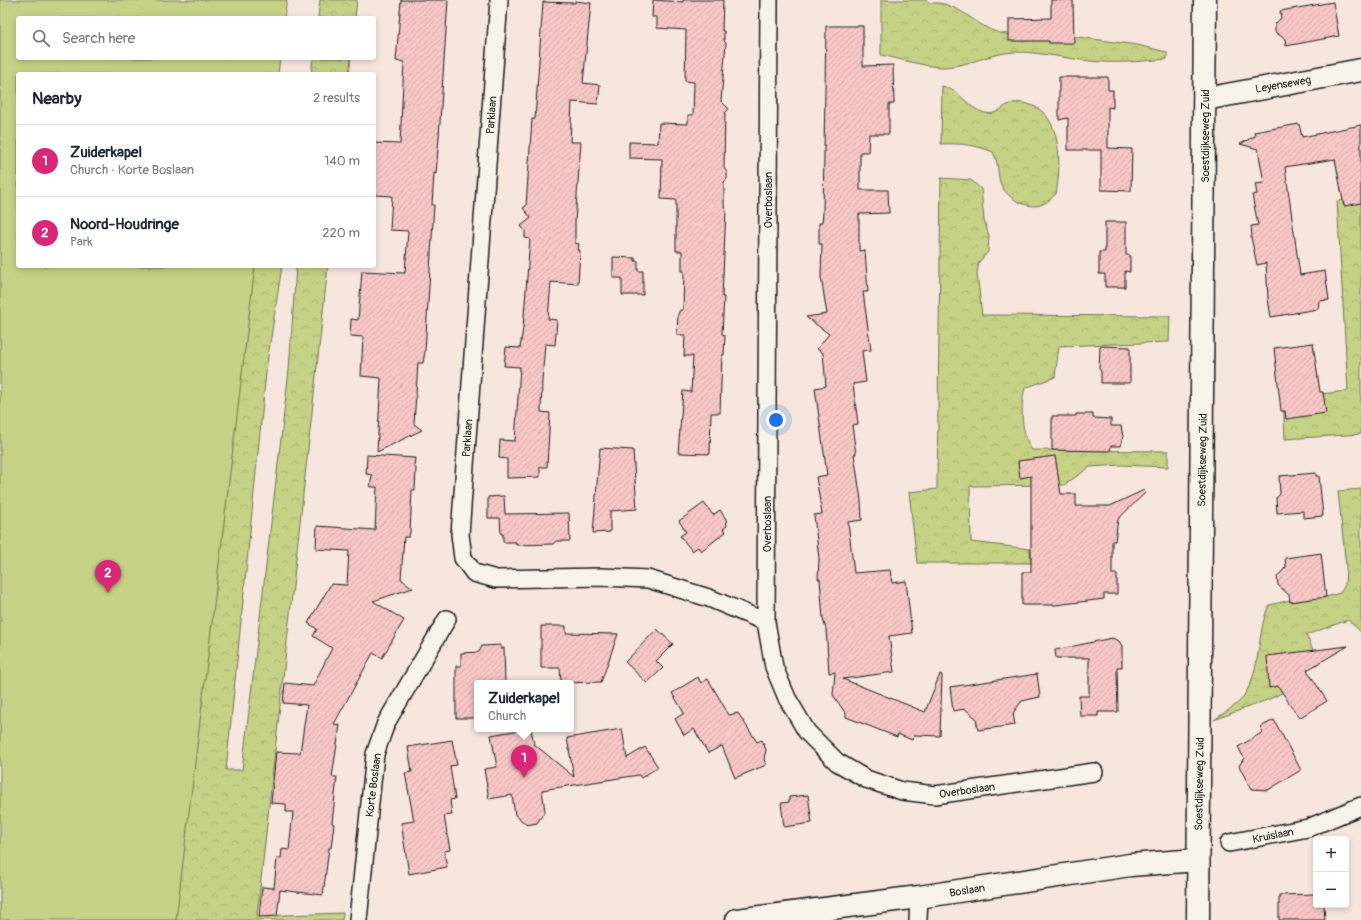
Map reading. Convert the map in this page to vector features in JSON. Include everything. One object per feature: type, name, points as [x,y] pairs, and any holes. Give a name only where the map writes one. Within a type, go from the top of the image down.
[{"type":"main road","name":"Soestdijkseweg Zuid","points":[[1198,920],[1205,0]]},
{"type":"main road","name":"Leyenseweg","points":[[1205,99],[1361,70]]},
{"type":"main road","name":"Boslaan","points":[[736,920],[919,897],[1130,865],[1198,860]]},
{"type":"street","name":"Parklaan","points":[[499,0],[460,534],[463,558],[474,572],[496,579],[602,577],[648,579],[709,598],[766,622]]},
{"type":"street","name":"Overboslaan","points":[[768,0],[766,622],[774,667],[787,698],[807,732],[837,762],[866,779],[902,791],[934,795],[1094,772]]},
{"type":"street","name":"Korte Boslaan","points":[[358,920],[375,754],[386,723],[447,619]]},
{"type":"street","name":"Kruislaan","points":[[1229,843],[1308,828],[1361,806]]},
{"type":"street","points":[[918,920],[919,897]]},
{"type":"green space","points":[[0,0],[287,0],[284,16],[16,16],[16,60],[280,60],[278,72],[16,72],[16,268],[255,268],[176,920],[0,920]]},
{"type":"green space","points":[[320,0],[357,0],[355,16],[318,16]]},
{"type":"green space","points":[[881,0],[926,0],[930,3],[952,7],[990,30],[1001,33],[1014,34],[1027,30],[1137,45],[1167,52],[1167,59],[1103,62],[1037,53],[1015,52],[953,66],[938,67],[922,64],[881,55]]},
{"type":"green space","points":[[313,60],[351,60],[349,72],[311,72]]},
{"type":"green space","points":[[942,86],[949,88],[960,95],[973,107],[985,113],[990,114],[997,112],[1013,103],[1029,104],[1041,111],[1049,120],[1054,131],[1057,144],[1059,171],[1056,194],[1048,201],[1037,206],[1031,206],[1017,201],[1002,188],[993,152],[968,145],[941,144]]},
{"type":"green space","points":[[941,178],[971,180],[981,189],[984,220],[989,236],[988,252],[979,262],[977,273],[982,315],[1170,316],[1169,342],[1059,346],[1055,377],[1025,388],[1022,403],[1022,420],[1028,444],[1032,450],[1168,451],[1168,467],[1120,465],[1090,467],[1064,485],[970,486],[971,542],[1030,549],[1031,563],[917,563],[909,492],[937,489]]},
{"type":"green space","points":[[1361,198],[1361,434],[1285,439],[1283,398],[1348,391],[1337,201]]},
{"type":"green space","points":[[100,268],[282,268],[267,363],[226,770],[242,770],[289,370],[296,268],[328,268],[257,916],[343,913],[342,920],[80,920]]},
{"type":"green space","points":[[1361,489],[1361,632],[1348,620],[1306,635],[1316,656],[1295,686],[1272,698],[1214,720],[1237,703],[1243,697],[1249,686],[1256,664],[1262,628],[1269,605],[1304,597],[1326,597],[1340,593],[1345,585],[1346,567],[1338,491]]},
{"type":"building","points":[[401,0],[448,0],[436,174],[434,173],[432,205],[434,205],[425,351],[423,363],[418,363],[414,424],[422,430],[377,452],[381,378],[361,376],[363,337],[350,336],[351,319],[358,320],[362,271],[405,273],[408,231],[390,230],[392,196],[376,195],[376,143],[400,144],[404,62],[396,61]]},
{"type":"building","points":[[653,0],[683,2],[683,0],[723,0],[722,31],[724,31],[724,41],[726,43],[721,101],[729,109],[725,113],[724,168],[727,172],[727,179],[724,182],[724,206],[726,211],[722,297],[724,297],[722,334],[725,335],[724,355],[722,355],[720,413],[711,413],[710,454],[678,453],[683,391],[691,392],[693,356],[684,356],[685,335],[677,335],[678,314],[680,310],[683,310],[684,271],[682,271],[682,251],[676,251],[676,200],[661,199],[662,159],[629,158],[629,142],[658,143],[659,123],[688,124],[688,115],[693,115],[694,82],[685,81],[686,30],[657,28],[657,17],[652,17]]},
{"type":"building","points":[[1051,0],[1073,0],[1074,43],[1049,43],[1049,41],[1009,41],[1009,19],[1051,18]]},
{"type":"building","points":[[575,1],[591,3],[583,83],[600,85],[598,104],[572,102],[570,142],[581,142],[575,222],[575,243],[579,244],[578,250],[580,250],[578,284],[551,282],[548,319],[557,320],[555,345],[545,344],[541,412],[550,413],[547,467],[540,467],[540,477],[507,478],[507,459],[499,458],[500,440],[515,441],[520,367],[504,366],[506,347],[520,348],[523,328],[530,239],[525,238],[525,231],[521,226],[531,218],[523,208],[526,206],[532,119],[535,119],[543,2],[575,3]]},
{"type":"building","points":[[1333,2],[1339,36],[1286,46],[1285,39],[1275,32],[1275,24],[1281,18],[1280,11]]},
{"type":"building","points":[[826,26],[863,26],[863,66],[893,65],[894,104],[889,104],[889,134],[869,134],[868,152],[860,152],[860,190],[888,190],[889,213],[859,214],[859,251],[865,250],[868,292],[863,292],[871,350],[862,351],[866,382],[853,384],[858,424],[852,425],[862,520],[848,522],[854,573],[890,570],[892,583],[906,581],[912,633],[889,636],[894,672],[843,679],[925,712],[940,674],[942,675],[940,736],[915,735],[912,740],[898,734],[897,737],[846,717],[846,714],[833,695],[835,672],[829,673],[826,629],[823,619],[820,579],[818,579],[819,559],[814,515],[822,514],[816,477],[827,475],[815,388],[826,386],[823,353],[817,349],[829,334],[806,317],[827,314],[821,277],[822,244],[819,244],[819,223],[822,223],[823,213]]},
{"type":"building","points":[[1059,77],[1108,77],[1108,90],[1113,90],[1113,108],[1108,107],[1108,148],[1132,149],[1131,191],[1101,190],[1101,150],[1068,150],[1068,118],[1059,120]]},
{"type":"building","points":[[1299,124],[1302,137],[1361,125],[1361,203],[1344,206],[1335,159],[1285,167],[1300,275],[1325,271],[1329,300],[1319,301],[1318,309],[1271,317],[1268,299],[1266,263],[1257,265],[1251,237],[1251,226],[1258,225],[1252,195],[1257,194],[1255,184],[1264,183],[1258,149],[1240,144],[1255,136],[1254,132]]},
{"type":"building","points":[[1105,222],[1126,222],[1126,255],[1130,255],[1130,272],[1125,271],[1125,287],[1105,287],[1105,274],[1099,274],[1099,252],[1105,252]]},
{"type":"building","points":[[613,257],[635,258],[635,261],[638,261],[638,271],[643,271],[643,295],[622,295],[622,278],[613,278]]},
{"type":"building","points":[[1313,343],[1320,392],[1323,392],[1326,413],[1286,419],[1285,411],[1281,411],[1274,348]]},
{"type":"building","points":[[1100,346],[1130,347],[1130,383],[1101,383],[1101,371],[1099,369]]},
{"type":"building","points":[[1076,414],[1093,414],[1093,418],[1111,419],[1111,426],[1121,426],[1123,437],[1120,446],[1111,446],[1110,451],[1052,450],[1052,416],[1076,416]]},
{"type":"building","points":[[600,448],[633,450],[637,509],[610,511],[610,532],[593,533]]},
{"type":"building","points":[[367,455],[415,458],[415,490],[412,490],[409,537],[404,537],[401,579],[413,588],[373,601],[404,620],[382,658],[373,653],[334,724],[340,725],[332,777],[337,777],[332,823],[334,824],[331,848],[329,848],[323,895],[280,890],[277,916],[259,917],[262,887],[274,888],[277,858],[281,858],[282,849],[289,850],[293,812],[286,812],[286,804],[271,803],[276,752],[300,753],[307,705],[283,703],[285,683],[313,686],[332,648],[313,636],[317,629],[308,623],[331,584],[347,585],[349,551],[316,549],[317,526],[375,530],[377,487],[370,487],[372,475],[366,474]]},
{"type":"building","points":[[1055,456],[1061,494],[1076,494],[1076,506],[1110,506],[1144,490],[1146,492],[1118,519],[1115,541],[1112,541],[1112,574],[1117,574],[1117,594],[1104,594],[1104,599],[1056,605],[1022,605],[1022,572],[1031,572],[1031,476],[1020,478],[1018,461]]},
{"type":"building","points":[[1316,473],[1316,476],[1319,476],[1323,516],[1303,518],[1303,511],[1277,513],[1276,498],[1280,494],[1279,476]]},
{"type":"building","points":[[504,496],[505,514],[569,513],[570,541],[556,541],[553,544],[516,545],[516,542],[503,542],[500,518],[488,518],[488,497]]},
{"type":"building","points":[[704,503],[713,515],[720,510],[726,519],[727,526],[723,529],[726,532],[701,551],[698,547],[692,551],[680,536],[686,532],[679,521]]},
{"type":"building","points":[[1321,553],[1326,597],[1290,602],[1289,595],[1278,585],[1277,577],[1286,567],[1285,558]]},
{"type":"building","points":[[541,626],[566,626],[566,633],[618,634],[601,682],[574,683],[574,680],[561,680],[560,668],[541,668]]},
{"type":"building","points":[[657,629],[673,644],[656,661],[663,668],[647,683],[625,662]]},
{"type":"building","points":[[1112,638],[1119,641],[1122,646],[1122,667],[1117,667],[1118,712],[1098,712],[1098,716],[1080,716],[1079,696],[1089,696],[1089,658],[1056,658],[1055,650]]},
{"type":"building","points":[[501,645],[501,649],[504,648],[505,680],[474,680],[474,718],[456,718],[456,666],[461,666],[461,653],[479,652],[482,646]]},
{"type":"building","points":[[1348,646],[1307,670],[1327,701],[1299,718],[1278,686],[1269,688],[1267,656]]},
{"type":"building","points":[[1037,674],[1040,697],[1022,701],[1013,713],[1015,725],[978,730],[976,718],[965,709],[953,711],[950,687]]},
{"type":"building","points":[[698,677],[701,683],[708,679],[729,715],[738,713],[757,742],[762,740],[766,750],[764,759],[766,765],[735,778],[722,746],[708,753],[694,729],[684,735],[675,719],[684,713],[672,693]]},
{"type":"building","points":[[1274,720],[1301,770],[1268,790],[1251,789],[1239,766],[1244,758],[1238,747],[1263,732],[1260,727]]},
{"type":"building","points":[[622,729],[627,758],[645,747],[658,767],[641,778],[639,775],[542,790],[545,811],[537,823],[527,825],[515,815],[512,795],[489,799],[484,769],[497,767],[491,735],[508,732],[532,732],[534,744],[574,777],[567,738]]},
{"type":"building","points":[[452,740],[457,765],[450,766],[455,799],[450,800],[452,815],[444,816],[450,850],[444,851],[447,867],[409,874],[401,823],[414,821],[405,773],[412,772],[408,747]]},
{"type":"building","points":[[808,795],[812,823],[784,827],[781,803],[789,802],[789,797]]},
{"type":"building","points":[[1313,894],[1313,908],[1324,908],[1325,920],[1279,920],[1279,895]]},
{"type":"place","name":"Noord-Houdringe","points":[[108,593]]},
{"type":"place","name":"Zuiderkapel","points":[[524,778]]}]
